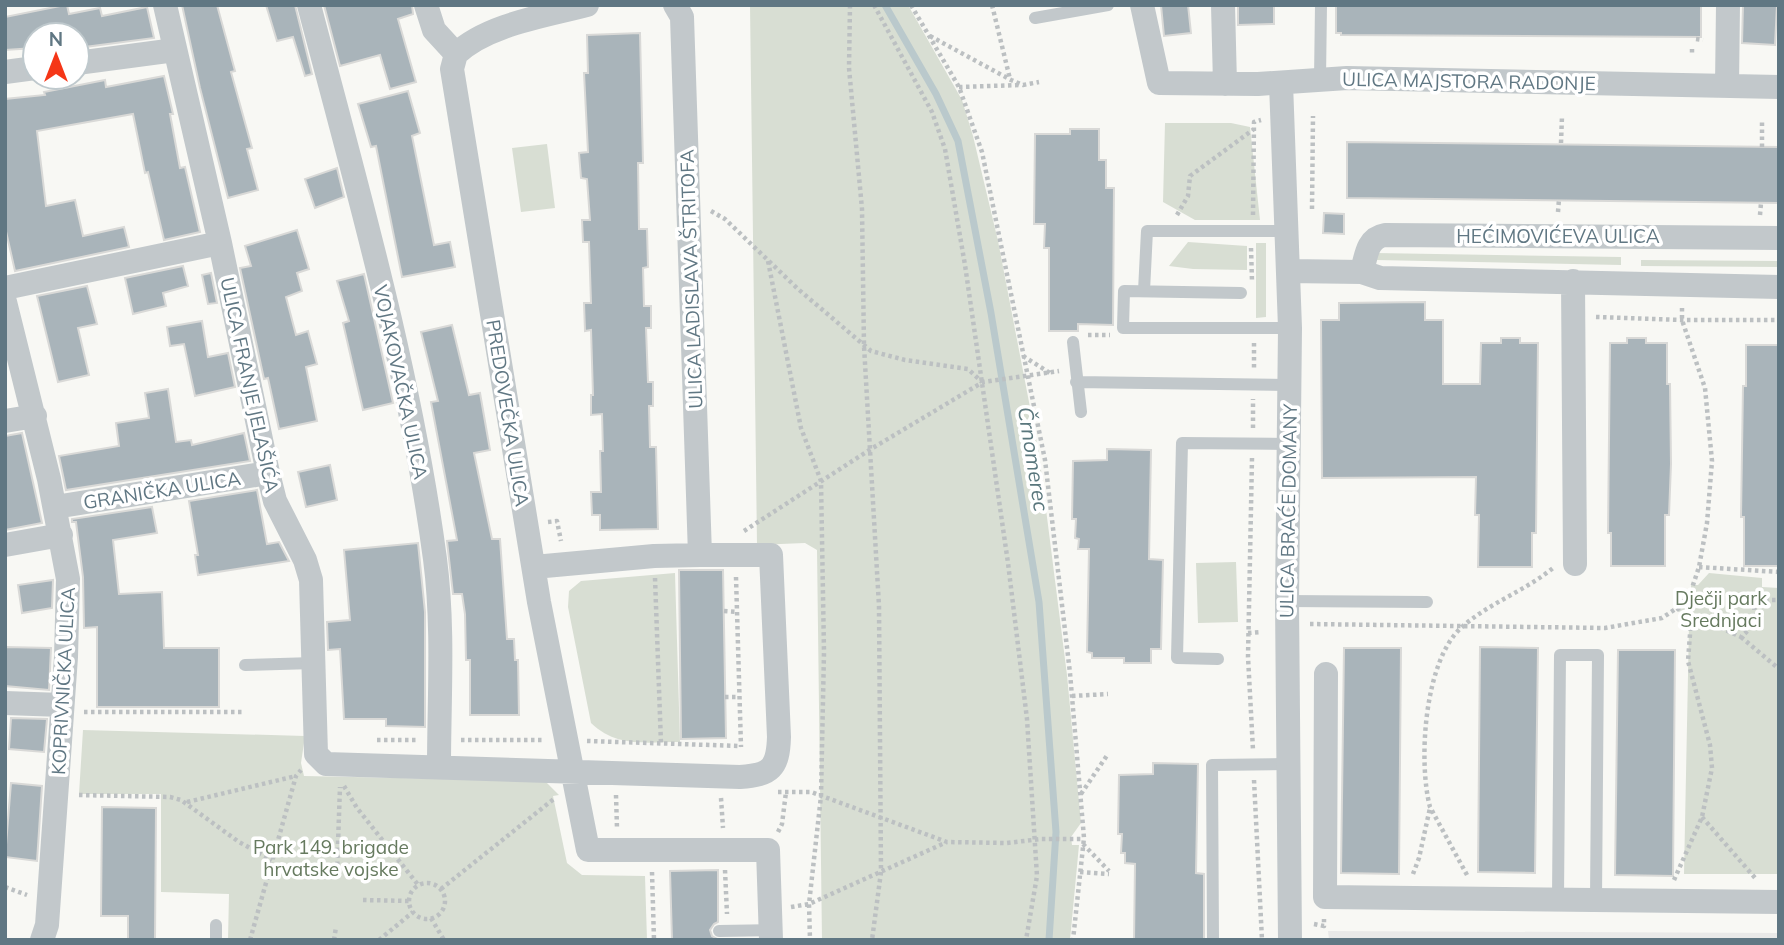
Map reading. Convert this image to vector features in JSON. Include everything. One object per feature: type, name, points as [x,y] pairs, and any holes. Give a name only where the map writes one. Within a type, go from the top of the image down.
[{"type":"street","name":"ULICA FRANJE JELAŠIĆA","points":[[165,5],[220,243],[275,501],[305,560],[311,580],[316,754]]},
{"type":"street","name":"VOJAKOVAČKA ULICA","points":[[309,5],[368,228],[407,391],[435,561],[439,634],[439,767]]},
{"type":"street","points":[[426,5],[434,30],[456,54],[466,45],[490,32],[587,5]]},
{"type":"street","name":"ULICA LADISLAVA ŠTRITOFA","points":[[676,5],[682,17],[700,555]]},
{"type":"street","name":"ULICA MAJSTORA RADONJE","points":[[1142,5],[1159,83],[1225,85],[1320,79],[1779,87]]},
{"type":"street","points":[[1223,5],[1225,85]]},
{"type":"street","points":[[1727,86],[1728,5]]},
{"type":"street","points":[[91,61],[175,50]]},
{"type":"street","name":"PREDOVEČKA ULICA","points":[[456,54],[452,69],[534,567],[566,740],[563,770]]},
{"type":"street","name":"ULICA BRAĆE DOMANY","points":[[1281,83],[1290,328],[1287,601],[1290,940]]},
{"type":"street","name":"HEĆIMOVIĆEVA ULICA","points":[[1362,272],[1369,244],[1375,238],[1385,235],[1779,238]]},
{"type":"street","points":[[5,288],[220,243]]},
{"type":"street","points":[[1288,271],[1362,272],[1380,278],[1779,287]]},
{"type":"street","points":[[1573,281],[1574,564]]},
{"type":"street","name":"KOPRIVNIČKA ULICA","points":[[5,302],[35,416],[68,579],[57,794],[47,925],[42,940]]},
{"type":"street","points":[[5,421],[35,416]]},
{"type":"street","name":"GRANIČKA ULICA","points":[[55,507],[268,473]]},
{"type":"street","points":[[5,545],[61,535]]},
{"type":"street","points":[[316,754],[326,764],[730,777],[765,773],[774,766],[778,757],[779,737],[771,555],[738,544],[700,555],[654,556],[534,567]]},
{"type":"street","points":[[1326,674],[1325,897],[1779,902]]},
{"type":"street","points":[[5,703],[62,708]]},
{"type":"street","points":[[563,770],[588,850],[725,858],[768,850],[771,935]]},
{"type":"lane","points":[[1035,18],[1108,5]]},
{"type":"lane","points":[[1320,79],[1321,5]]},
{"type":"lane","points":[[1144,291],[1147,231],[1287,231]]},
{"type":"lane","points":[[1246,289],[1124,291],[1123,328],[1290,328]]},
{"type":"lane","points":[[1073,342],[1081,412]]},
{"type":"lane","points":[[1076,382],[1290,385]]},
{"type":"lane","points":[[1218,659],[1177,658],[1182,443],[1289,444]]},
{"type":"lane","points":[[1287,601],[1427,602]]},
{"type":"lane","points":[[1558,898],[1560,655],[1598,655],[1595,899]]},
{"type":"lane","points":[[245,665],[314,663]]},
{"type":"lane","points":[[1213,940],[1212,765],[1288,764]]},
{"type":"lane","points":[[216,925],[216,940]]},
{"type":"lane","points":[[719,931],[771,935]]},
{"type":"path","points":[[850,5],[849,68],[862,209],[864,346],[879,606],[881,872],[872,940]]},
{"type":"path","points":[[874,5],[932,112],[945,149],[983,382],[1027,719],[1037,876],[1026,940]]},
{"type":"path","points":[[911,5],[959,87],[982,152],[1045,460],[1072,696],[1083,827],[1073,940]]},
{"type":"path","points":[[992,5],[1011,80]]},
{"type":"path","points":[[929,35],[1023,85]]},
{"type":"path","points":[[1696,39],[1703,40]]},
{"type":"path","points":[[959,87],[1039,82]]},
{"type":"path","points":[[1311,222],[1313,116]]},
{"type":"path","points":[[1561,143],[1562,116]]},
{"type":"path","points":[[1246,289],[1252,231],[1254,122],[1266,119]]},
{"type":"path","points":[[1762,120],[1762,147]]},
{"type":"path","points":[[1174,231],[1176,216],[1188,196],[1191,176],[1254,128]]},
{"type":"path","points":[[688,196],[725,219],[768,261],[871,351],[905,360],[968,369],[983,382]]},
{"type":"path","points":[[1558,212],[1559,199]]},
{"type":"path","points":[[1760,215],[1761,203]]},
{"type":"path","points":[[768,261],[801,428],[821,481],[824,652],[821,796],[809,904],[810,940]]},
{"type":"path","points":[[1574,316],[1779,320]]},
{"type":"path","points":[[1302,624],[1605,628],[1662,618],[1676,608],[1690,594],[1699,567],[1707,523],[1712,461],[1705,388],[1682,320]]},
{"type":"path","points":[[1254,327],[1248,633],[1262,940]]},
{"type":"path","points":[[1073,342],[1079,336],[1115,335],[1123,328]]},
{"type":"path","points":[[718,917],[727,917],[725,858],[730,777],[741,746],[738,544],[821,481],[983,382],[1051,373],[1023,356]]},
{"type":"path","points":[[654,556],[661,744]]},
{"type":"path","points":[[1476,879],[1469,877],[1461,867],[1430,807],[1424,775],[1432,685],[1445,647],[1463,626],[1557,564],[1574,564]]},
{"type":"path","points":[[1699,567],[1779,572]]},
{"type":"path","points":[[1741,637],[1755,624],[1754,600],[1779,600]]},
{"type":"path","points":[[1676,608],[1690,621],[1718,627],[1741,637],[1779,669]]},
{"type":"path","points":[[724,611],[737,612]]},
{"type":"path","points":[[1674,880],[1702,817],[1712,768],[1710,745],[1688,661],[1690,621]]},
{"type":"path","points":[[1248,633],[1261,632]]},
{"type":"path","points":[[1072,696],[1108,694]]},
{"type":"path","points":[[725,697],[739,697]]},
{"type":"path","points":[[62,708],[244,712]]},
{"type":"path","points":[[372,740],[566,740],[741,746]]},
{"type":"path","points":[[250,940],[296,776],[316,754]]},
{"type":"path","points":[[1081,795],[1108,754]]},
{"type":"path","points":[[441,889],[559,795],[563,770]]},
{"type":"path","points":[[186,802],[296,776]]},
{"type":"path","points":[[337,872],[340,779],[357,808],[419,886]]},
{"type":"path","points":[[768,850],[782,824],[786,792],[811,792],[947,842],[1007,843],[1041,839],[1083,841],[1109,872],[1080,872]]},
{"type":"path","points":[[57,794],[170,797],[186,802],[230,836],[272,860]]},
{"type":"path","points":[[1408,880],[1419,858],[1430,807]]},
{"type":"path","points":[[1702,817],[1757,880]]},
{"type":"path","points":[[1072,839],[1083,827]]},
{"type":"path","points":[[809,904],[947,842]]},
{"type":"path","points":[[430,884],[441,889],[445,905],[439,914],[422,918],[413,912],[410,901],[414,890],[430,884]]},
{"type":"path","points":[[363,900],[410,901]]},
{"type":"path","points":[[379,940],[413,912]]},
{"type":"path","points":[[431,918],[444,940]]},
{"type":"path","points":[[1314,924],[1324,926]]},
{"type":"path","points":[[334,940],[336,927]]},
{"type":"shaded area","points":[[1328,931],[1779,933],[1779,940],[1329,940]]},
{"type":"green space","points":[[750,5],[908,5],[962,100],[998,241],[1039,454],[1067,675],[1081,823],[1071,837],[1072,845],[1079,845],[1070,940],[822,940],[817,550],[805,543],[757,545]]},
{"type":"green space","points":[[1165,123],[1231,123],[1250,127],[1260,220],[1195,220],[1163,202]]},
{"type":"green space","points":[[547,144],[555,208],[521,212],[512,148]]},
{"type":"green space","points":[[1188,242],[1247,246],[1247,270],[1169,266]]},
{"type":"green space","points":[[1256,243],[1266,243],[1266,317],[1256,318]]},
{"type":"green space","points":[[1376,253],[1621,257],[1621,265],[1376,260]]},
{"type":"green space","points":[[1641,260],[1779,261],[1779,267],[1641,266]]},
{"type":"green space","points":[[1236,562],[1238,622],[1198,623],[1196,563]]},
{"type":"green space","points":[[675,573],[680,742],[644,743],[611,737],[591,723],[568,607],[569,591],[581,581]]},
{"type":"green space","name":"Dječji park Srednjaci","points":[[1709,573],[1762,578],[1762,587],[1779,588],[1779,874],[1684,874],[1689,625],[1676,607],[1691,592],[1691,585],[1698,585]]},
{"type":"green space","name":"Park 149. brigade hrvatske vojske","points":[[83,730],[305,736],[301,763],[304,776],[545,781],[559,795],[553,796],[567,863],[582,875],[645,876],[647,940],[228,940],[229,894],[161,892],[161,794],[79,794]]},
{"type":"building","points":[[67,5],[69,14],[100,8],[102,16],[147,7],[154,38],[91,46],[91,21],[21,21],[21,49],[5,50],[5,17]]},
{"type":"building","points":[[182,5],[217,5],[235,71],[231,72],[252,148],[247,149],[258,190],[228,198]]},
{"type":"building","points":[[266,5],[295,5],[312,74],[305,76],[293,37],[277,41]]},
{"type":"building","points":[[324,5],[412,5],[413,14],[398,19],[416,82],[390,89],[380,55],[340,66]]},
{"type":"building","points":[[1161,5],[1188,5],[1191,33],[1164,36]]},
{"type":"building","points":[[1238,5],[1274,5],[1274,24],[1238,25]]},
{"type":"building","points":[[1336,5],[1701,5],[1701,37],[1341,35],[1336,33]]},
{"type":"building","points":[[1743,5],[1777,5],[1775,45],[1742,43]]},
{"type":"building","points":[[640,33],[643,163],[638,163],[639,229],[647,229],[648,267],[643,268],[644,306],[651,306],[651,328],[646,328],[648,382],[653,382],[653,406],[649,406],[650,447],[656,447],[658,529],[600,530],[600,515],[592,515],[591,492],[601,492],[602,414],[591,415],[591,330],[585,331],[584,303],[591,303],[589,242],[583,242],[582,220],[590,220],[587,179],[581,178],[579,153],[588,152],[584,73],[588,73],[587,35]]},
{"type":"building","points":[[164,76],[173,114],[170,114],[180,168],[185,167],[200,232],[164,240],[148,172],[145,173],[133,114],[37,131],[46,206],[75,200],[83,236],[124,227],[129,247],[15,271],[5,227],[5,99],[45,95],[44,92],[49,91],[91,91],[91,83],[105,80],[106,87]]},
{"type":"building","points":[[408,91],[420,133],[412,136],[434,245],[450,242],[455,267],[402,277],[376,146],[371,147],[358,104]]},
{"type":"building","points":[[1070,129],[1099,129],[1099,160],[1106,160],[1106,188],[1114,188],[1113,325],[1078,324],[1078,331],[1049,331],[1049,248],[1044,248],[1045,224],[1034,224],[1035,134],[1070,134]]},
{"type":"building","points":[[1347,142],[1779,147],[1779,203],[1347,198]]},
{"type":"building","points":[[337,168],[344,197],[315,208],[305,179]]},
{"type":"building","points":[[1324,213],[1344,214],[1344,234],[1323,233]]},
{"type":"building","points":[[297,230],[309,269],[297,273],[302,291],[286,297],[296,335],[308,331],[317,364],[306,367],[317,421],[279,429],[268,378],[264,379],[240,268],[251,266],[245,246]]},
{"type":"building","points":[[183,266],[188,286],[163,293],[166,306],[133,314],[125,278]]},
{"type":"building","points":[[211,273],[217,303],[208,304],[202,275]]},
{"type":"building","points":[[364,274],[393,403],[363,410],[343,323],[349,321],[337,281]]},
{"type":"building","points":[[87,286],[97,324],[78,328],[89,375],[58,382],[37,296]]},
{"type":"building","points":[[1425,302],[1425,320],[1443,320],[1443,384],[1480,384],[1481,343],[1501,343],[1501,338],[1520,338],[1520,343],[1538,343],[1536,533],[1532,533],[1532,567],[1478,567],[1479,515],[1475,515],[1476,477],[1322,478],[1321,320],[1339,320],[1339,303]]},
{"type":"building","points":[[202,321],[208,357],[228,353],[235,387],[195,396],[184,344],[170,346],[167,327]]},
{"type":"building","points":[[452,325],[469,395],[480,393],[490,450],[474,453],[492,539],[500,539],[507,639],[514,639],[515,660],[518,660],[519,715],[470,715],[470,660],[466,660],[465,614],[462,594],[453,594],[447,541],[457,540],[431,402],[438,401],[421,332]]},
{"type":"building","points":[[1627,338],[1646,338],[1646,343],[1667,343],[1671,464],[1669,515],[1665,515],[1665,566],[1611,566],[1611,533],[1608,533],[1610,343],[1627,343]]},
{"type":"building","points":[[1746,345],[1779,345],[1779,566],[1744,566],[1744,517],[1741,517]]},
{"type":"building","points":[[168,389],[176,442],[191,440],[192,445],[244,433],[250,461],[66,490],[59,456],[119,446],[116,423],[149,418],[145,393]]},
{"type":"building","points":[[22,433],[42,523],[5,530],[5,436]]},
{"type":"building","points":[[1107,449],[1151,450],[1149,559],[1163,560],[1161,649],[1151,649],[1151,663],[1124,663],[1124,658],[1092,658],[1092,653],[1087,652],[1089,549],[1078,549],[1079,539],[1075,538],[1076,519],[1072,519],[1073,461],[1107,460]]},
{"type":"building","points":[[330,465],[337,500],[306,507],[298,472]]},
{"type":"building","points":[[257,490],[267,544],[279,542],[289,561],[198,575],[195,555],[198,555],[189,501]]},
{"type":"building","points":[[152,507],[157,533],[113,540],[119,594],[162,592],[164,648],[219,648],[219,707],[97,707],[97,627],[84,628],[83,577],[76,522],[72,522],[72,519]]},
{"type":"building","points":[[418,543],[425,612],[425,727],[386,726],[386,719],[344,719],[340,649],[328,650],[327,622],[350,620],[344,550]]},
{"type":"building","points":[[679,570],[723,570],[726,738],[681,739]]},
{"type":"building","points":[[53,580],[52,608],[22,613],[18,585]]},
{"type":"building","points":[[5,647],[51,648],[49,690],[5,686]]},
{"type":"building","points":[[1480,647],[1538,648],[1535,873],[1478,872]]},
{"type":"building","points":[[1344,648],[1401,648],[1399,874],[1341,873]]},
{"type":"building","points":[[1618,650],[1675,650],[1673,876],[1615,875]]},
{"type":"building","points":[[11,718],[47,719],[44,752],[9,749]]},
{"type":"building","points":[[1153,763],[1198,764],[1196,873],[1204,874],[1204,940],[1134,940],[1135,864],[1125,863],[1125,853],[1121,853],[1122,834],[1118,834],[1119,775],[1153,774]]},
{"type":"building","points":[[11,783],[42,786],[37,861],[5,857]]},
{"type":"building","points":[[102,807],[156,808],[155,940],[128,940],[128,916],[101,916]]},
{"type":"building","points":[[718,870],[718,922],[710,930],[712,936],[719,940],[672,940],[670,871]]},
{"type":"waterway","name":"Črnomerec","points":[[885,5],[936,94],[958,141],[991,313],[1039,602],[1056,832],[1049,940]]}]
